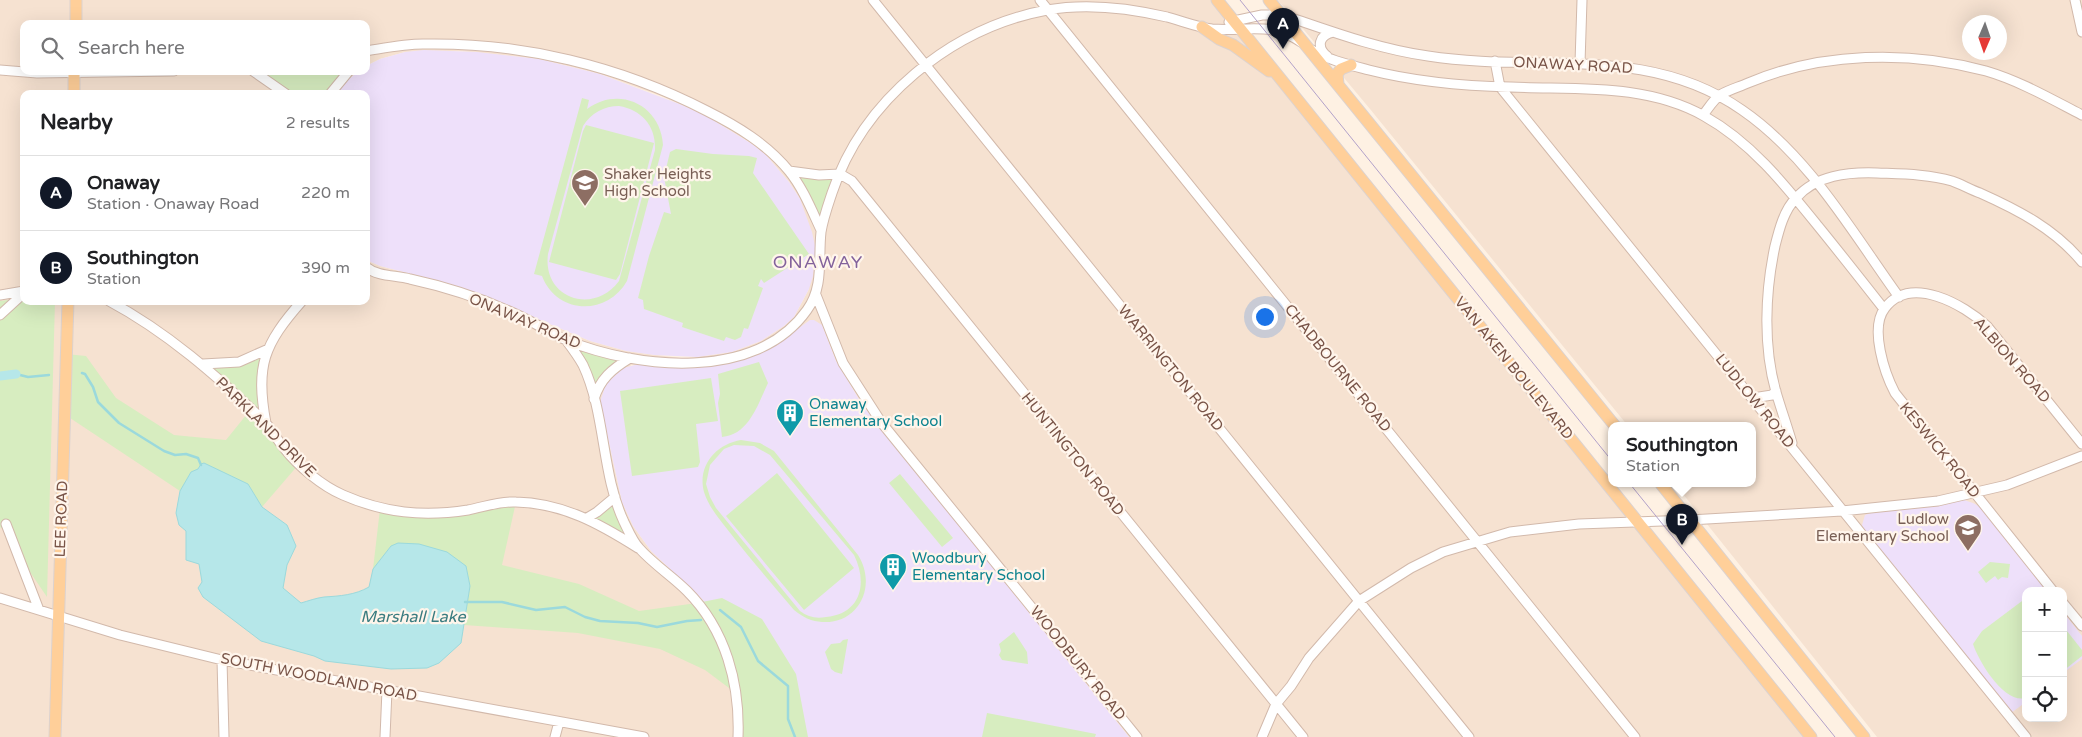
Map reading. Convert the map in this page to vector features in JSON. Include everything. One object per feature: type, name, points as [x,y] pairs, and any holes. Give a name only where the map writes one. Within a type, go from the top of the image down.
[{"type":"main road","points":[[76,0],[76,20]]},
{"type":"main road","name":"VAN AKEN BOULEVARD","points":[[1217,0],[1608,485]]},
{"type":"main road","points":[[1269,0],[1612,422]]},
{"type":"main road","points":[[1207,28],[1219,39],[1233,45],[1280,79]]},
{"type":"main road","points":[[1338,84],[1337,74],[1341,69],[1351,65]]},
{"type":"main road","points":[[74,75],[74,90]]},
{"type":"main road","name":"LEE ROAD","points":[[55,737],[68,305]]},
{"type":"main road","name":"VAN AKEN BOULEVARD","points":[[1610,487],[1811,737]]},
{"type":"main road","points":[[1663,487],[1864,737]]},
{"type":"street","name":"WARRINGTON ROAD","points":[[873,0],[1468,737]]},
{"type":"street","name":"CHADBOURNE ROAD","points":[[1040,0],[1635,737]]},
{"type":"street","points":[[1580,63],[1582,0]]},
{"type":"street","points":[[2075,0],[2076,13],[2082,32]]},
{"type":"street","name":"ONAWAY ROAD","points":[[370,271],[410,278],[479,300],[518,315],[566,340],[630,358],[687,363],[716,361],[745,354],[789,330],[800,320],[816,295],[821,230],[832,191],[865,127],[892,94],[959,42],[1011,20],[1048,10],[1084,8],[1128,10],[1207,28],[1236,25],[1269,28],[1295,38],[1309,49],[1328,58],[1413,80],[1444,84],[1500,87],[1624,91],[1656,98],[1703,115],[1724,129],[1757,156],[1796,198],[1884,309]]},
{"type":"street","name":"ONAWAY ROAD","points":[[1236,25],[1262,14],[1283,16],[1385,48],[1428,56],[1495,61],[1620,66],[1650,70],[1693,83],[1720,95],[1762,125],[1787,149],[1817,182],[1899,297]]},
{"type":"street","points":[[1328,58],[1322,52],[1321,38],[1325,34],[1333,32]]},
{"type":"street","points":[[370,50],[422,44],[477,46],[520,51],[594,66],[641,81],[729,122],[769,150],[789,171],[821,230]]},
{"type":"street","points":[[1703,115],[1720,95],[1766,75],[1813,62],[1862,58],[1934,60],[1987,72],[2040,92],[2082,115]]},
{"type":"street","name":"LUDLOW ROAD","points":[[1495,61],[1500,87],[2026,737]]},
{"type":"street","points":[[0,70],[20,71]]},
{"type":"street","points":[[259,75],[280,90]]},
{"type":"street","points":[[333,90],[346,75]]},
{"type":"street","points":[[789,171],[819,175],[840,174]]},
{"type":"street","points":[[1794,450],[1776,391],[1767,331],[1769,272],[1780,225],[1796,198],[1817,182],[1837,175],[1862,173],[1908,174],[1952,181],[2043,225],[2082,262]]},
{"type":"street","name":"HUNTINGTON ROAD","points":[[840,174],[852,181],[1303,737]]},
{"type":"street","points":[[0,295],[20,292]]},
{"type":"street","name":"ALBION ROAD","points":[[1899,297],[1917,293],[1939,297],[1962,306],[1975,315],[1987,326],[2082,444]]},
{"type":"street","name":"WOODBURY ROAD","points":[[816,295],[843,363],[881,422],[1137,737]]},
{"type":"street","points":[[0,315],[20,296]]},
{"type":"street","points":[[1884,309],[1899,297]]},
{"type":"street","name":"PARKLAND DRIVE","points":[[117,305],[203,364],[266,423],[285,450],[316,478],[340,494],[380,509],[404,513],[437,514],[497,503],[536,504],[587,518],[638,548]]},
{"type":"street","points":[[266,423],[262,388],[266,350],[299,305]]},
{"type":"street","name":"KESWICK ROAD","points":[[1884,309],[1881,316],[1879,339],[1884,370],[1890,384],[1902,402],[2051,587]]},
{"type":"street","points":[[566,340],[582,365],[594,400],[614,497],[624,522],[638,548],[688,592],[702,608],[732,668],[737,694],[738,737]]},
{"type":"street","points":[[203,364],[239,362],[266,350]]},
{"type":"street","points":[[594,400],[604,378],[616,366],[630,358]]},
{"type":"street","points":[[1753,398],[1772,395],[1776,391]]},
{"type":"street","points":[[1262,737],[1276,704],[1309,658],[1358,601],[1411,568],[1443,552],[1510,532],[1579,524],[1690,520],[1916,505],[1975,494],[2034,475],[2082,456]]},
{"type":"street","points":[[587,518],[614,497]]},
{"type":"street","points":[[6,524],[39,610]]},
{"type":"street","name":"SOUTH WOODLAND ROAD","points":[[0,598],[120,635],[222,660],[644,737]]},
{"type":"street","points":[[2067,608],[2082,626]]},
{"type":"street","points":[[222,660],[224,737]]},
{"type":"street","points":[[385,737],[387,690]]},
{"type":"street","points":[[555,737],[559,722]]},
{"type":"shaded area","points":[[0,0],[1217,0],[1811,737],[1129,737],[863,406],[836,361],[822,325],[798,330],[771,348],[729,363],[682,368],[631,365],[601,406],[622,502],[633,526],[651,551],[703,600],[722,627],[743,737],[0,737]],"holes":[[[20,20],[370,20],[370,64],[405,52],[460,51],[539,59],[600,74],[661,96],[708,117],[752,144],[766,155],[789,182],[800,199],[809,289],[794,317],[761,341],[732,352],[680,358],[626,351],[590,341],[483,296],[370,262],[370,305],[20,305],[20,90],[339,90],[354,75],[20,75]]]},
{"type":"shaded area","points":[[1277,0],[2082,0],[2082,737],[1877,737],[1677,487],[1756,487],[1756,422],[1625,422],[1370,109]]},
{"type":"shaded area","name":"Shaker Heights High School","points":[[424,50],[477,52],[539,59],[600,74],[682,105],[708,117],[752,144],[766,155],[789,182],[800,199],[812,232],[816,250],[813,276],[809,289],[794,317],[761,341],[732,352],[697,357],[654,355],[626,351],[590,341],[483,296],[370,262],[370,90],[339,90],[354,75],[370,75],[370,64],[405,52]]},
{"type":"shaded area","points":[[810,320],[814,320],[822,325],[836,361],[863,406],[1129,737],[743,737],[722,627],[703,600],[651,551],[633,526],[622,502],[601,399],[606,384],[623,368],[639,364],[683,368],[729,363],[771,348]]},
{"type":"shaded area","points":[[1964,500],[1982,508],[2044,587],[2022,587],[2022,705],[2011,713],[1866,533],[1862,525],[1865,515],[1871,513]]},
{"type":"shaded area","points":[[2067,617],[2082,636],[2082,659],[2067,670]]},
{"type":"green space","points":[[259,75],[346,75],[333,90],[280,90]]},
{"type":"green space","points":[[582,98],[589,100],[587,109],[600,102],[613,99],[637,103],[647,110],[655,120],[661,131],[663,145],[627,281],[618,292],[607,300],[595,305],[583,306],[570,304],[559,298],[549,289],[542,276],[534,274]],"holes":[[[613,106],[627,108],[641,115],[646,120],[653,134],[655,150],[619,281],[608,292],[596,298],[572,297],[561,291],[553,282],[548,269],[548,254],[583,126],[590,117],[603,109]]]},
{"type":"green space","points":[[586,125],[654,143],[620,274],[616,280],[549,262]]},
{"type":"green space","points":[[676,149],[757,158],[753,173],[809,254],[764,283],[761,279],[758,286],[763,288],[748,329],[744,328],[741,337],[735,340],[726,337],[724,341],[682,327],[683,323],[644,309],[643,300],[638,298],[649,256],[664,212],[671,214],[664,177],[670,152]]},
{"type":"green space","points":[[789,171],[840,174],[821,230]]},
{"type":"green space","points":[[20,298],[20,305],[55,305],[47,597],[15,550],[9,533],[0,527],[0,301]]},
{"type":"green space","points":[[566,340],[630,358],[598,388],[586,375]]},
{"type":"green space","points":[[266,350],[264,363],[266,423],[299,464],[262,507],[248,484],[201,464],[198,469],[191,472],[180,491],[64,414],[66,354],[86,356],[116,398],[174,435],[226,440],[251,409],[203,364],[227,364]]},
{"type":"green space","points":[[759,362],[768,383],[756,409],[746,425],[739,431],[722,437],[718,403],[720,394],[718,374]]},
{"type":"green space","points":[[711,378],[718,421],[696,424],[700,462],[698,467],[632,476],[620,391]]},
{"type":"green space","points":[[741,440],[760,443],[774,451],[858,555],[864,568],[866,582],[864,594],[859,605],[850,614],[839,620],[826,622],[811,620],[794,610],[716,514],[704,492],[703,473],[710,458],[716,451],[732,442]],"holes":[[[734,445],[754,446],[770,455],[854,555],[861,586],[854,603],[838,615],[815,618],[800,611],[716,508],[710,497],[706,484],[710,465],[724,449]]]},
{"type":"green space","points":[[777,473],[854,568],[804,610],[726,516]]},
{"type":"green space","points":[[900,474],[953,538],[942,547],[889,483]]},
{"type":"green space","points":[[615,497],[638,548],[587,518]]},
{"type":"green space","points":[[516,502],[502,565],[579,584],[639,611],[722,598],[762,619],[796,674],[808,737],[738,737],[737,694],[705,670],[660,649],[578,633],[464,625],[470,586],[466,566],[391,546],[373,569],[380,509],[418,514]]},
{"type":"green space","points":[[1990,562],[2010,564],[2008,578],[2002,577],[1998,580],[1995,576],[1986,583],[1978,572]]},
{"type":"green space","points":[[2022,601],[2022,698],[2009,695],[2001,688],[1981,661],[1973,644],[1982,631]]},
{"type":"green space","points":[[2067,631],[2082,650],[2082,656],[2067,668]]},
{"type":"green space","points":[[1014,632],[1027,652],[1028,664],[1002,660],[999,655],[1001,651],[999,644]]},
{"type":"green space","points":[[848,639],[842,674],[831,669],[825,652],[831,644],[840,643]]},
{"type":"green space","points":[[987,713],[1096,734],[1095,737],[982,737]]},
{"type":"water","name":"Marshall Lake","points":[[204,463],[248,484],[262,507],[287,525],[296,546],[287,565],[283,588],[301,603],[321,597],[342,596],[369,587],[373,569],[391,546],[398,543],[419,544],[447,552],[466,566],[470,586],[461,643],[439,663],[427,668],[391,669],[325,661],[261,641],[203,597],[198,588],[202,582],[199,564],[186,560],[186,531],[179,525],[176,513],[180,491],[191,472],[198,469]]},
{"type":"waterway","points":[[82,373],[85,374],[93,387],[98,402],[119,423],[164,451],[175,455],[186,454],[198,458],[201,465]]},
{"type":"waterway","points":[[16,374],[28,377],[49,375]]},
{"type":"waterway","points":[[0,376],[16,374]]},
{"type":"waterway","points":[[465,602],[502,602],[536,610],[565,607],[585,617],[600,621],[638,623],[657,627],[701,620]]},
{"type":"waterway","points":[[720,610],[741,627],[758,661],[788,686],[788,719],[795,737]]},
{"type":"tram line","points":[[1240,0],[1608,456]]},
{"type":"tram line","points":[[1632,487],[1835,737]]},
{"type":"place","name":"Onaway","points":[[1283,49]]},
{"type":"place","name":"Shaker Heights High School","points":[[585,207]]},
{"type":"place","name":"Onaway Elementary School","points":[[790,437]]},
{"type":"place","name":"Southington","points":[[1682,545]]},
{"type":"place","name":"Ludlow Elementary School","points":[[1968,552]]},
{"type":"place","name":"Woodbury Elementary School","points":[[893,591]]},
{"type":"district","name":"ONAWAY","points":[[818,262]]}]
